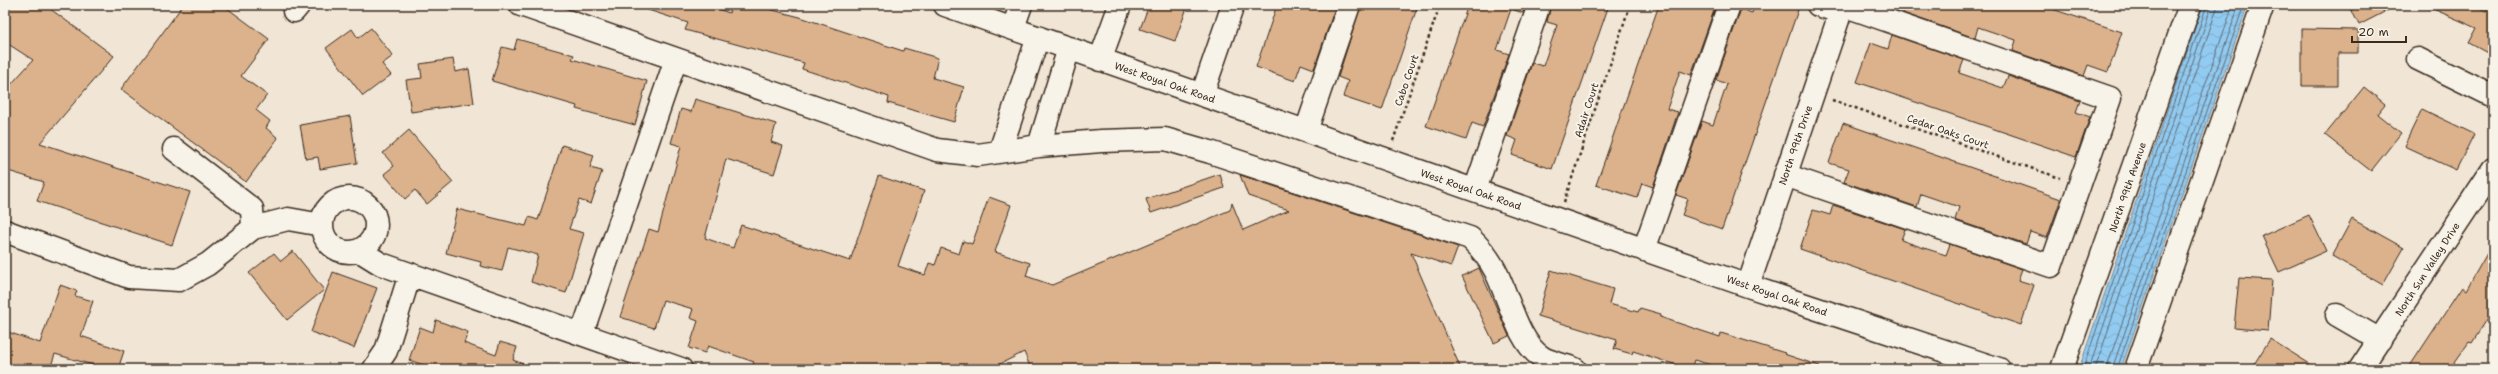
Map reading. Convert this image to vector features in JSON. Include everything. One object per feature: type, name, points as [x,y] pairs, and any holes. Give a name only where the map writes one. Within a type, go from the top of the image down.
[{"type":"street","points":[[520,5],[937,150],[978,155],[1039,146],[1101,141],[1165,139],[1218,154],[1470,238],[1483,251],[1495,271],[1522,332],[1532,349],[1543,358],[1575,369]]},
{"type":"street","name":"West Royal Oak Road","points":[[945,5],[1748,286],[1999,369]]},
{"type":"street","points":[[1013,28],[1021,5]]},
{"type":"street","points":[[1100,60],[1120,5]]},
{"type":"street","points":[[1202,95],[1233,5]]},
{"type":"street","points":[[1306,132],[1349,5]]},
{"type":"street","points":[[1475,190],[1539,5]]},
{"type":"street","points":[[1644,250],[1729,5]]},
{"type":"street","points":[[1785,176],[2051,266],[2110,98],[1842,7],[1818,5]]},
{"type":"street","points":[[2136,369],[2263,5]]},
{"type":"street","name":"North 99th Avenue","points":[[2062,369],[2185,6]]},
{"type":"street","name":"North 99th Drive","points":[[1748,286],[1842,7]]},
{"type":"street","points":[[1000,151],[1024,83],[1038,37]]},
{"type":"street","points":[[1039,146],[1069,48]]},
{"type":"street","points":[[582,333],[676,58]]},
{"type":"street","points":[[2418,59],[2493,96]]},
{"type":"street","points":[[1024,83],[1054,94]]},
{"type":"street","points":[[174,149],[252,209],[254,228]]},
{"type":"street","name":"North Sun Valley Drive","points":[[2360,369],[2493,169]]},
{"type":"street","points":[[352,198],[365,203],[374,212],[377,230],[373,239],[360,250],[346,252],[334,248],[323,234],[322,225],[328,208],[334,202],[352,198]]},
{"type":"street","points":[[5,231],[129,277],[179,280],[208,264],[254,228],[288,219],[322,225]]},
{"type":"street","points":[[360,250],[381,264],[582,333],[681,369]]},
{"type":"street","points":[[374,369],[386,351],[410,274]]},
{"type":"street","points":[[2337,315],[2380,340]]},
{"type":"path","name":"Cabo Court","points":[[1387,160],[1440,5]]},
{"type":"path","name":"Adair Court","points":[[1559,220],[1630,5]]},
{"type":"path","name":"Cedar Oaks Court","points":[[1813,94],[2079,184]]},
{"type":"water","points":[[2203,5],[2248,5],[2121,369],[2079,369]]},
{"type":"building","points":[[5,5],[45,5],[114,56],[40,143],[190,192],[172,245],[37,201],[44,182],[5,170],[5,91],[33,60],[5,42]]},
{"type":"building","points":[[183,5],[223,5],[269,39],[241,76],[267,95],[256,110],[270,121],[266,128],[278,138],[246,182],[121,89]]},
{"type":"building","points":[[642,5],[708,5],[729,13],[731,5],[753,5],[800,17],[903,51],[904,48],[938,58],[933,78],[964,87],[954,122],[888,103],[889,97],[802,69],[804,63],[685,30],[688,23],[642,8]]},
{"type":"building","points":[[1149,5],[1188,5],[1175,41],[1140,29]]},
{"type":"building","points":[[1277,5],[1336,5],[1314,69],[1301,64],[1295,81],[1256,67]]},
{"type":"building","points":[[1361,5],[1418,5],[1382,110],[1343,97],[1348,81],[1338,77]]},
{"type":"building","points":[[1468,5],[1526,5],[1523,13],[1511,9],[1497,50],[1509,54],[1483,127],[1472,123],[1466,140],[1426,126]]},
{"type":"building","points":[[1551,5],[1609,5],[1552,169],[1512,155],[1517,140],[1507,136],[1532,63],[1543,66],[1557,25],[1547,22]]},
{"type":"building","points":[[1659,5],[1716,5],[1691,75],[1680,71],[1667,109],[1678,112],[1653,187],[1642,183],[1637,198],[1596,185]]},
{"type":"building","points":[[1755,5],[1783,5],[1798,10],[1722,229],[1682,215],[1688,199],[1676,195],[1702,121],[1713,125],[1727,84],[1716,80],[1741,9],[1752,13]]},
{"type":"building","points":[[1906,5],[2040,5],[2122,32],[2108,72],[2088,65],[2084,76],[2013,51],[2016,40],[1978,27],[1975,38],[1903,13]]},
{"type":"building","points":[[2349,5],[2398,5],[2359,25]]},
{"type":"building","points":[[2424,5],[2474,5],[2486,11],[2489,5],[2493,5],[2493,56],[2469,43],[2477,28]]},
{"type":"building","points":[[371,28],[393,56],[382,64],[391,75],[363,96],[326,48],[352,29],[358,38]]},
{"type":"building","points":[[2302,29],[2358,30],[2358,53],[2338,53],[2338,86],[2302,86]]},
{"type":"building","points":[[1892,35],[1964,60],[1959,73],[2003,88],[2008,76],[2080,101],[2076,112],[2090,117],[2076,157],[1857,82],[1871,43],[1888,49]]},
{"type":"building","points":[[517,39],[574,55],[572,59],[647,81],[635,125],[576,109],[577,106],[492,81],[502,47],[514,50]]},
{"type":"building","points":[[453,59],[455,72],[469,69],[474,103],[411,112],[406,80],[422,78],[420,64]]},
{"type":"building","points":[[2364,87],[2385,104],[2377,114],[2401,133],[2371,171],[2325,135]]},
{"type":"building","points":[[695,99],[776,124],[771,142],[783,146],[774,174],[726,159],[705,238],[733,248],[741,225],[850,261],[879,176],[924,191],[898,266],[925,275],[929,263],[935,265],[941,248],[959,254],[963,241],[972,244],[989,197],[1011,205],[995,252],[1030,263],[1026,276],[1052,285],[1230,210],[1232,203],[1243,230],[1289,210],[1248,196],[1240,175],[1458,247],[1451,266],[1411,253],[1461,369],[1031,369],[1024,352],[990,369],[751,369],[754,362],[708,346],[705,353],[689,348],[698,321],[690,318],[693,309],[663,300],[654,328],[620,317],[649,229],[658,232],[681,146],[671,143],[681,109],[691,112]]},
{"type":"building","points":[[2422,109],[2474,134],[2456,170],[2404,146]]},
{"type":"building","points":[[350,116],[357,163],[320,169],[318,157],[306,159],[300,125]]},
{"type":"building","points":[[1843,123],[2061,199],[2047,238],[2030,232],[2026,244],[1955,220],[1959,207],[1921,194],[1917,207],[1844,182],[1849,169],[1829,163]]},
{"type":"building","points":[[409,130],[453,182],[427,204],[415,190],[405,199],[384,174],[394,166],[383,153]]},
{"type":"building","points":[[562,145],[594,155],[590,168],[602,171],[591,204],[579,200],[569,229],[584,233],[566,293],[531,282],[538,255],[508,247],[502,271],[480,266],[481,262],[446,253],[457,209],[526,226],[529,217],[538,220]]},
{"type":"building","points":[[1220,174],[1224,188],[1151,213],[1146,199]]},
{"type":"building","points":[[1833,205],[1905,229],[1901,240],[1921,247],[1946,255],[1950,244],[2022,269],[2018,280],[2034,285],[2021,325],[1800,249],[1813,210],[1830,215]]},
{"type":"building","points":[[2309,215],[2326,251],[2279,272],[2262,236]]},
{"type":"building","points":[[2352,219],[2404,248],[2383,285],[2332,256]]},
{"type":"building","points":[[2493,243],[2493,310],[2472,343],[2469,342],[2450,369],[2408,369],[2462,287],[2466,290]]},
{"type":"building","points":[[293,251],[324,290],[287,320],[249,273],[274,253],[281,261]]},
{"type":"building","points":[[1479,268],[1509,336],[1494,343],[1462,276]]},
{"type":"building","points":[[1551,270],[1613,289],[1609,304],[1638,312],[1640,308],[1661,314],[1660,317],[1720,337],[1721,333],[1785,353],[1784,354],[1820,366],[1819,369],[1725,369],[1694,360],[1691,369],[1689,369],[1633,351],[1632,354],[1614,349],[1617,340],[1538,316]]},
{"type":"building","points":[[333,272],[377,288],[354,348],[311,332]]},
{"type":"building","points":[[2239,278],[2272,280],[2268,331],[2234,328]]},
{"type":"building","points":[[60,285],[77,291],[75,296],[93,301],[81,336],[124,351],[118,369],[106,369],[55,354],[50,369],[5,369],[5,331],[40,343]]},
{"type":"building","points":[[436,320],[468,332],[464,343],[496,355],[500,342],[517,347],[513,360],[531,367],[531,369],[435,369],[409,360],[420,327],[433,332]]},
{"type":"building","points":[[2270,339],[2318,369],[2251,369]]}]
